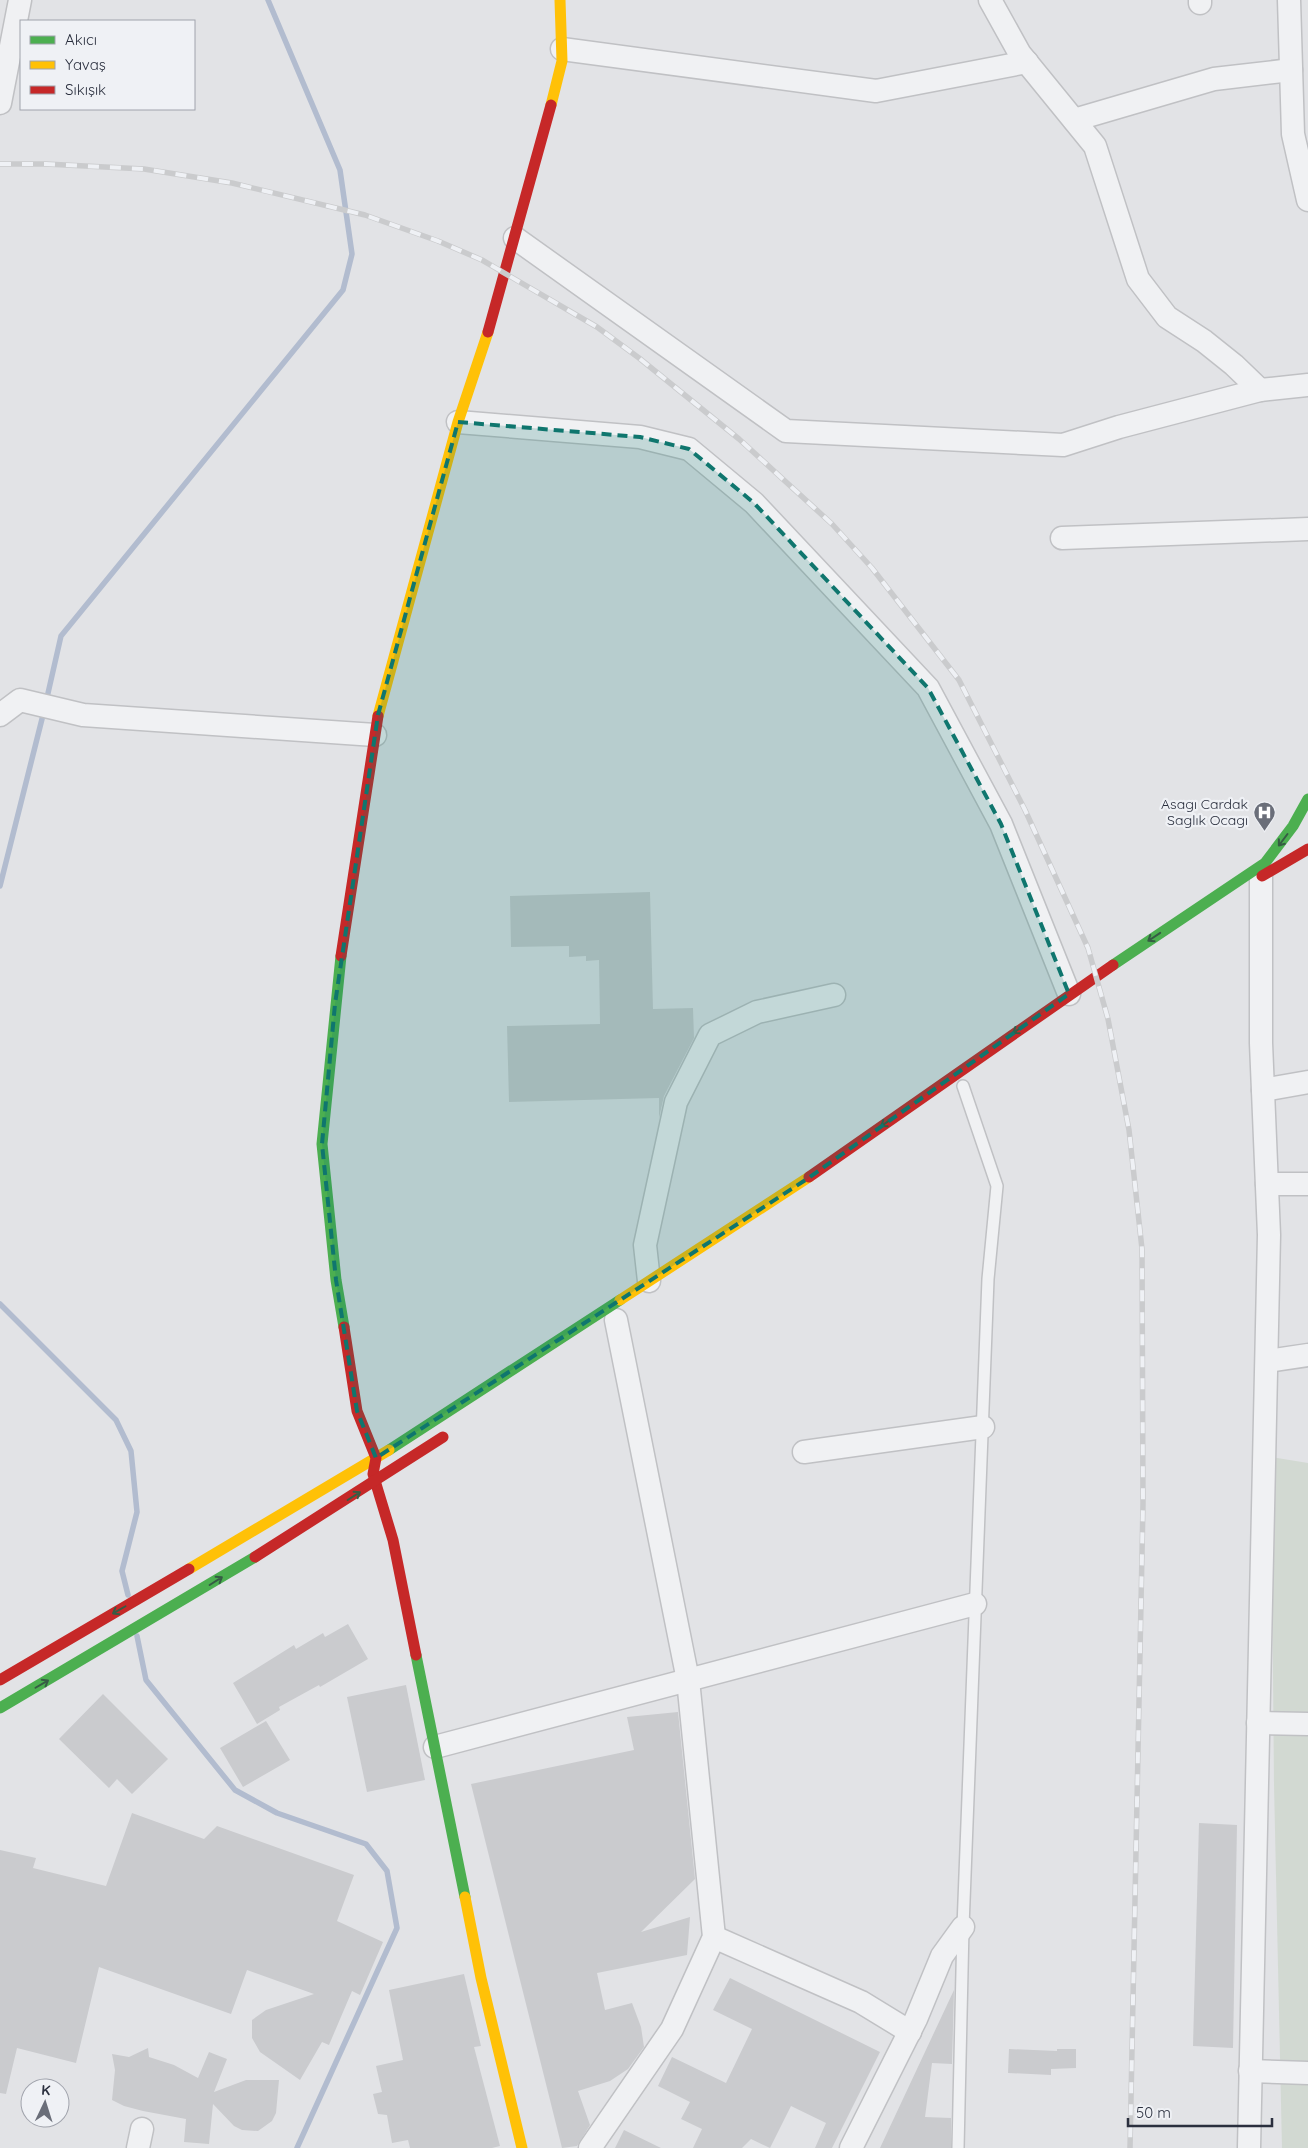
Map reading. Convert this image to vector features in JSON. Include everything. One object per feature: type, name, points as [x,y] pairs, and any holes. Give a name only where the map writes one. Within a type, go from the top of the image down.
[{"type":"main road","points":[[522,2148],[481,1978],[393,1540],[375,1483],[376,1458],[357,1412],[336,1280],[322,1144],[337,985],[378,715],[458,422],[494,314],[546,126],[562,61],[560,0]]},
{"type":"main road","points":[[0,1680],[376,1458],[806,1179],[1069,994],[1265,863],[1293,826],[1308,799]]},
{"type":"main road","points":[[1172,940],[1261,877],[1308,849]]},
{"type":"main road","points":[[809,1191],[825,1180]]},
{"type":"main road","points":[[0,1708],[174,1607],[375,1483],[456,1429]]},
{"type":"street","points":[[0,103],[8,25],[20,0]]},
{"type":"street","points":[[990,0],[1020,54],[1095,146],[1138,279],[1167,317],[1204,341],[1234,365],[1260,390]]},
{"type":"street","points":[[1289,0],[1292,134],[1308,200]]},
{"type":"street","points":[[562,49],[876,91],[1027,62]]},
{"type":"street","points":[[1074,120],[1214,79],[1291,70]]},
{"type":"street","points":[[515,238],[786,431],[1063,445],[1119,427],[1260,390],[1308,385]]},
{"type":"street","points":[[458,422],[640,437],[689,449],[754,503],[928,688],[1001,824],[1069,994]]},
{"type":"street","points":[[1062,538],[1308,529]]},
{"type":"street","points":[[0,715],[20,700],[83,714],[375,735]]},
{"type":"street","points":[[1248,2148],[1269,1235],[1261,1043],[1261,877]]},
{"type":"street","points":[[649,1281],[645,1245],[676,1102],[710,1034],[757,1012],[834,995]]},
{"type":"street","points":[[1263,1090],[1308,1082]]},
{"type":"street","points":[[1267,1184],[1308,1184]]},
{"type":"street","points":[[590,2148],[672,2029],[714,1937],[688,1680],[616,1320]]},
{"type":"street","points":[[1266,1361],[1308,1355]]},
{"type":"street","points":[[804,1452],[983,1427]]},
{"type":"street","points":[[435,1747],[976,1604]]},
{"type":"street","points":[[1258,1723],[1308,1724]]},
{"type":"street","points":[[851,2148],[910,2032],[942,1956],[963,1927]]},
{"type":"street","points":[[714,1937],[861,2002],[910,2032]]},
{"type":"street","points":[[1250,2071],[1308,2073]]},
{"type":"lane","points":[[958,2148],[963,1927],[988,1279],[998,1186],[963,1086]]},
{"type":"highlighted area","points":[[458,422],[640,437],[689,449],[754,503],[928,688],[1001,824],[1069,994],[807,1179],[376,1458],[357,1411],[336,1280],[322,1144],[335,1004],[378,715]]},
{"type":"shaded area","points":[[1271,1457],[1308,1463],[1308,2148],[1282,2148],[1274,1785]]},
{"type":"building","points":[[650,892],[653,1009],[693,1008],[694,1038],[664,1096],[659,1118],[659,1098],[509,1102],[507,1026],[600,1024],[599,960],[586,961],[586,956],[569,957],[569,946],[511,947],[510,896]]},
{"type":"building","points":[[348,1624],[368,1659],[320,1687],[319,1685],[279,1707],[280,1710],[257,1724],[233,1683],[294,1645],[296,1649],[323,1633],[325,1637]]},
{"type":"building","points":[[406,1685],[425,1780],[367,1792],[347,1697]]},
{"type":"building","points":[[103,1694],[168,1759],[132,1794],[117,1779],[109,1788],[59,1739]]},
{"type":"building","points":[[678,1712],[695,1879],[641,1932],[690,1917],[687,1955],[597,1973],[605,2010],[632,2003],[641,2027],[644,2047],[628,2069],[610,2081],[578,2091],[590,2125],[577,2146],[562,2148],[471,1784],[634,1750],[627,1717]]},
{"type":"building","points":[[266,1721],[290,1760],[243,1787],[220,1748]]},
{"type":"building","points":[[132,1813],[204,1839],[217,1826],[354,1875],[337,1921],[383,1942],[360,1995],[352,1991],[329,2045],[322,2042],[300,2080],[260,2052],[252,2038],[252,2020],[266,2010],[314,1994],[247,1970],[231,2014],[99,1967],[76,2063],[17,2048],[6,2094],[0,2093],[0,1850],[36,1858],[33,1868],[106,1886]]},
{"type":"building","points":[[1199,1823],[1237,1825],[1233,2048],[1193,2046]]},
{"type":"building","points":[[464,1974],[481,2046],[474,2047],[500,2146],[492,2148],[410,2148],[408,2140],[392,2143],[387,2115],[378,2114],[373,2094],[382,2092],[376,2066],[403,2060],[389,1990]]},
{"type":"building","points":[[730,1978],[880,2052],[832,2148],[815,2148],[826,2123],[791,2106],[770,2148],[751,2139],[742,2148],[693,2148],[702,2129],[681,2119],[690,2102],[658,2086],[672,2057],[726,2083],[752,2029],[713,2010]]},
{"type":"building","points":[[954,1990],[952,2064],[932,2063],[925,2117],[951,2118],[951,2148],[880,2148]]},
{"type":"building","points":[[148,2048],[149,2057],[174,2065],[198,2078],[209,2052],[227,2059],[214,2092],[246,2080],[279,2080],[276,2113],[272,2121],[258,2131],[242,2130],[234,2126],[213,2104],[209,2144],[184,2142],[186,2119],[143,2111],[124,2106],[112,2100],[115,2070],[112,2054],[129,2057]]},
{"type":"building","points":[[1009,2049],[1057,2051],[1057,2049],[1076,2049],[1076,2068],[1051,2069],[1051,2075],[1008,2073]]},
{"type":"building","points":[[624,2130],[661,2148],[615,2148]]},
{"type":"waterway","points":[[46,702],[61,636],[343,290],[352,254],[340,170],[268,0]]},
{"type":"waterway","points":[[0,886],[44,711]]},
{"type":"waterway","points":[[0,1304],[116,1420],[131,1451],[137,1512],[122,1571],[128,1595]]},
{"type":"waterway","points":[[137,1636],[146,1680],[235,1790],[277,1813],[366,1844],[387,1871],[397,1928],[297,2148]]},
{"type":"railway","points":[[0,164],[46,164],[144,169],[232,183],[365,215],[438,241],[482,260],[597,327],[639,358],[739,439],[832,524],[872,568],[959,680],[1025,810],[1088,948],[1108,1019],[1129,1130],[1142,1249],[1143,1504],[1130,2148]]},
{"type":"traffic: fast","points":[[1113,965],[1265,863],[1293,826],[1308,799]]},
{"type":"traffic: fast","points":[[341,956],[322,1144],[336,1280],[344,1327]]},
{"type":"traffic: fast","points":[[389,1450],[620,1300]]},
{"type":"traffic: fast","points":[[0,1708],[255,1557]]},
{"type":"traffic: fast","points":[[416,1655],[465,1897]]},
{"type":"traffic: slow","points":[[551,105],[562,61],[560,0]]},
{"type":"traffic: slow","points":[[378,716],[458,422],[488,332]]},
{"type":"traffic: slow","points":[[620,1300],[809,1177]]},
{"type":"traffic: slow","points":[[189,1569],[389,1450]]},
{"type":"traffic: slow","points":[[465,1897],[481,1978],[522,2148]]},
{"type":"traffic: jam","points":[[488,332],[551,105]]},
{"type":"traffic: jam","points":[[341,956],[378,716]]},
{"type":"traffic: jam","points":[[1262,876],[1308,849]]},
{"type":"traffic: jam","points":[[809,1177],[1113,965]]},
{"type":"traffic: jam","points":[[344,1327],[357,1411],[376,1458],[373,1474],[393,1540],[416,1655]]},
{"type":"traffic: jam","points":[[255,1557],[443,1437]]},
{"type":"traffic: jam","points":[[0,1680],[189,1569]]},
{"type":"place","name":"Asagı Cardak Saglık Ocagı","points":[[1264,831]]}]
